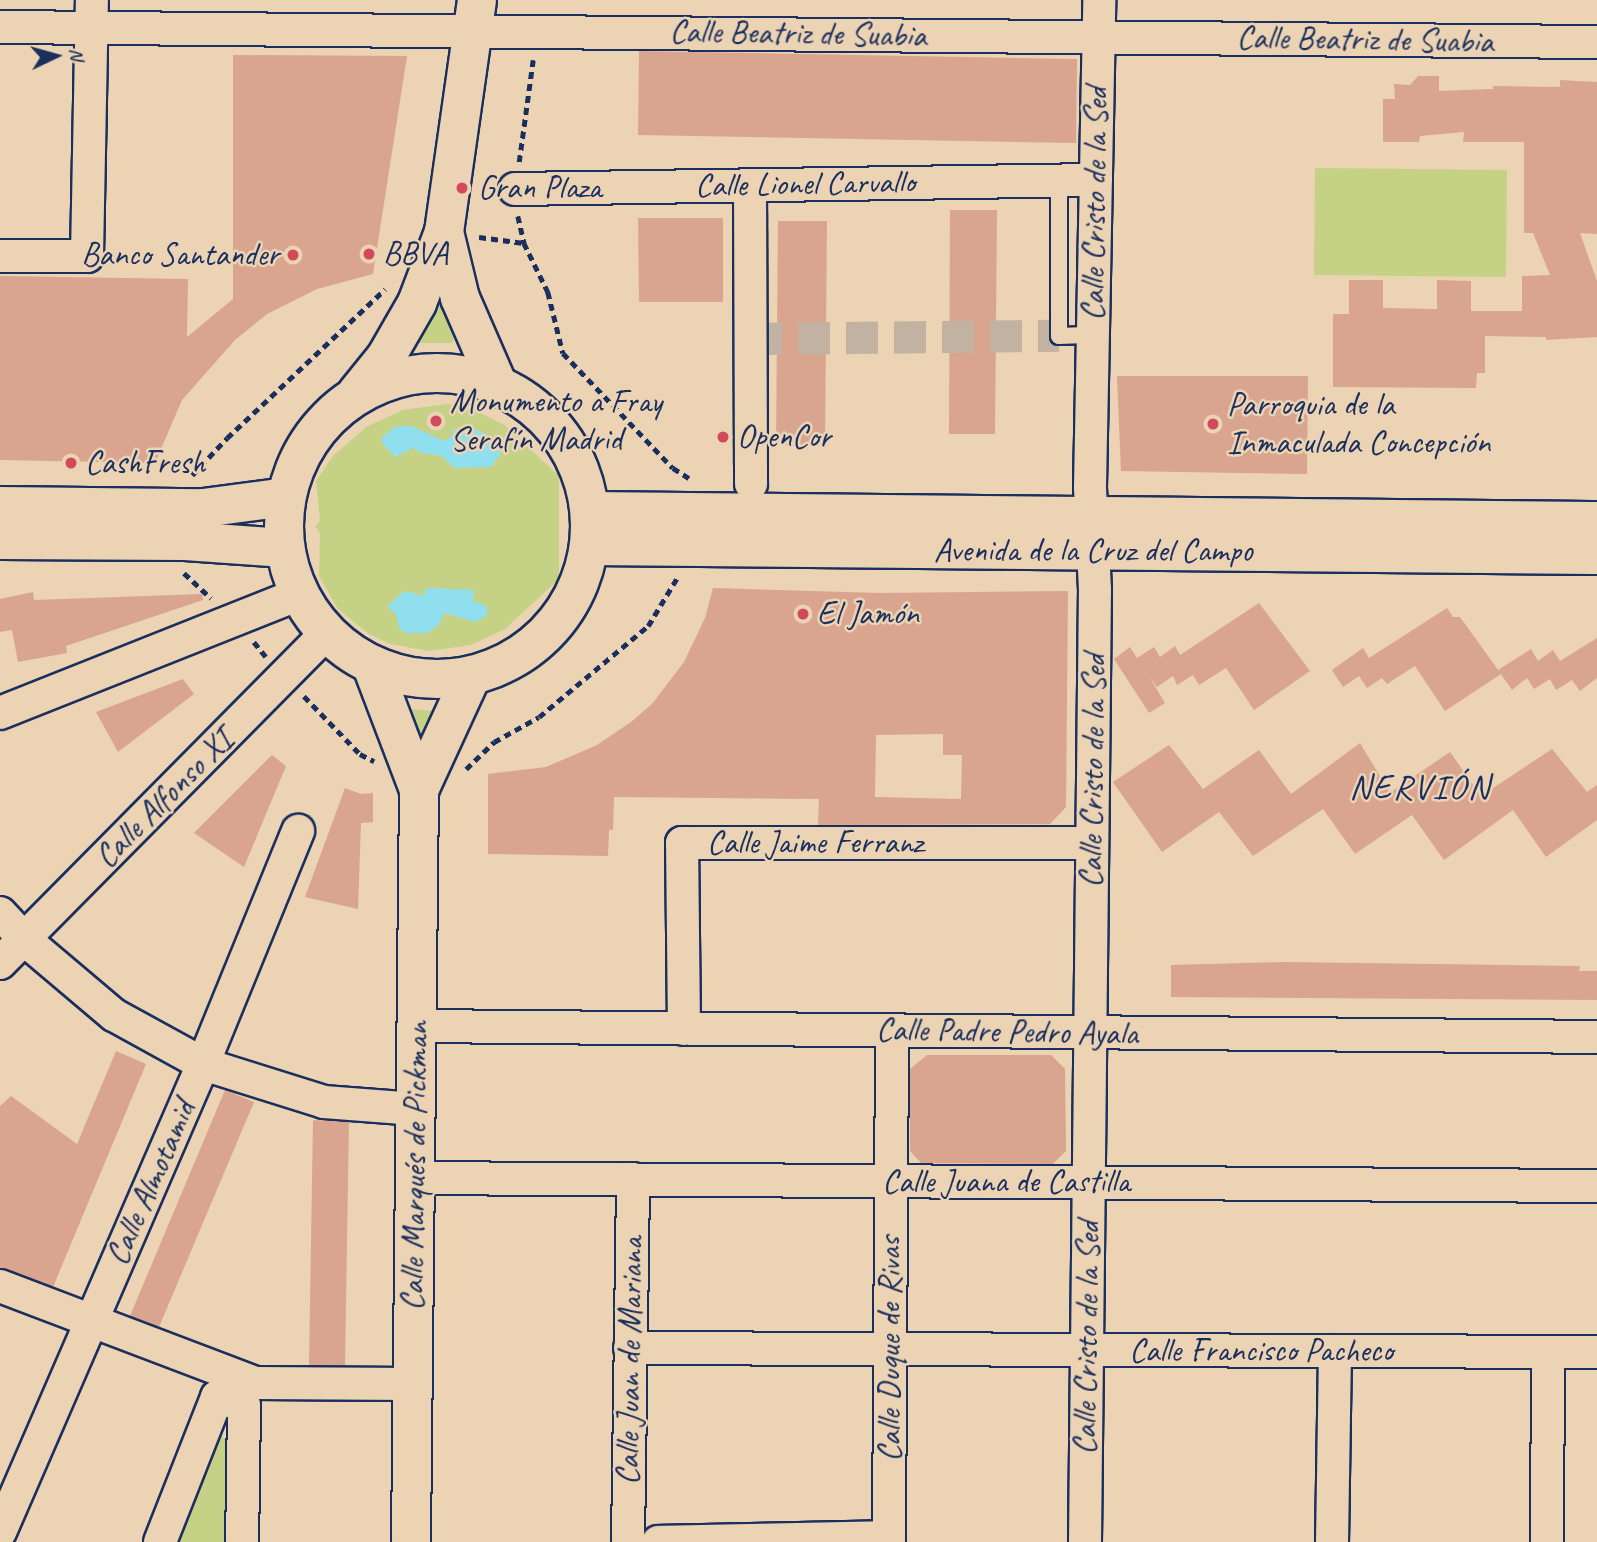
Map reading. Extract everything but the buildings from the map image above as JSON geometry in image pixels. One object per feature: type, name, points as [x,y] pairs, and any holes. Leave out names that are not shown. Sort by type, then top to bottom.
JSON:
[{"type":"main road","points":[[474,17],[458,234],[460,298],[497,383]]},
{"type":"main road","points":[[356,394],[381,382],[410,374],[439,371],[468,374],[497,383],[538,408],[563,437],[582,472],[590,529],[574,597],[566,611],[530,650],[509,663],[471,677],[421,680],[372,666],[348,652],[327,633],[299,594],[285,548],[286,497],[298,460],[308,441],[324,422],[356,394],[386,357],[458,234]]},
{"type":"main road","points":[[0,506],[203,508],[286,497]]},
{"type":"main road","name":"Avenida de la Cruz del Campo","points":[[590,529],[1092,533],[1597,521]]},
{"type":"main road","name":"Avenida de la Cruz del Campo","points":[[1092,533],[1597,555]]},
{"type":"main road","points":[[0,540],[185,541],[285,548]]},
{"type":"main road","points":[[372,666],[419,790]]},
{"type":"main road","points":[[419,790],[471,677]]},
{"type":"main road","name":"Calle Marqués de Pickman","points":[[411,1542],[419,790]]},
{"type":"street","name":"Calle Cristo de la Sed","points":[[1085,1542],[1092,844],[1093,335],[1099,0]]},
{"type":"street","name":"Calle Beatriz de Suabia","points":[[0,27],[92,14],[474,17],[556,31],[1597,42]]},
{"type":"street","points":[[0,256],[87,257],[92,14]]},
{"type":"street","name":"Calle Lionel Carvallo","points":[[515,189],[1096,180]]},
{"type":"street","points":[[750,185],[751,484]]},
{"type":"street","points":[[0,713],[299,594]]},
{"type":"street","name":"Calle Alfonso XI","points":[[0,963],[327,633]]},
{"type":"street","name":"Calle Almotamid","points":[[0,1532],[203,1064],[298,831]]},
{"type":"street","name":"Calle Jaime Ferranz","points":[[684,1029],[682,843],[1092,844]]},
{"type":"street","points":[[0,913],[24,939],[114,1015],[203,1064],[324,1102],[416,1109]]},
{"type":"street","name":"Calle Padre Pedro Ayala","points":[[417,1026],[1597,1037]]},
{"type":"street","name":"Calle Duque de Rivas","points":[[888,1539],[892,1031]]},
{"type":"street","name":"Calle Juana de Castilla","points":[[415,1178],[1597,1186]]},
{"type":"street","name":"Calle Juan de Mariana","points":[[628,1542],[633,1180]]},
{"type":"street","points":[[0,1286],[254,1383],[413,1384]]},
{"type":"street","name":"Calle Francisco Pacheco","points":[[630,1348],[1597,1352]]},
{"type":"street","points":[[1332,1542],[1335,1351]]},
{"type":"street","points":[[1547,1542],[1548,1352]]},
{"type":"street","points":[[150,1542],[217,1369]]},
{"type":"street","points":[[252,1542],[254,1383]]},
{"type":"street","points":[[160,1542],[216,1397],[244,1405],[242,1542]]},
{"type":"street","points":[[658,1542],[888,1539]]},
{"type":"lane","points":[[1059,180],[1059,336],[1093,335]]},
{"type":"path","points":[[535,51],[515,189],[524,243],[548,292],[563,354],[673,468],[698,484]]},
{"type":"path","points":[[458,234],[524,243]]},
{"type":"path","points":[[189,479],[227,438],[389,286]]},
{"type":"path","points":[[465,770],[494,742],[539,717],[648,626],[679,575],[680,567]]},
{"type":"path","points":[[301,693],[360,754],[381,765]]},
{"type":"green space","points":[[1315,168],[1507,170],[1506,277],[1314,275]]},
{"type":"green space","points":[[440,286],[454,340],[452,343],[419,343],[418,339]]},
{"type":"green space","points":[[447,404],[469,407],[506,426],[559,476],[559,579],[505,629],[471,645],[429,651],[390,644],[369,634],[338,609],[319,576],[320,533],[315,527],[320,521],[316,481],[333,456],[366,427],[403,410]]},
{"type":"green space","points":[[406,709],[440,711],[420,769]]},
{"type":"green space","points":[[215,1435],[229,1439],[225,1542],[179,1542]]},
{"type":"water","points":[[411,426],[444,441],[452,436],[453,430],[470,427],[490,436],[501,453],[491,467],[454,468],[442,456],[422,453],[413,448],[395,457],[382,443],[382,438],[391,429]]},
{"type":"water","points":[[425,589],[474,590],[473,601],[487,606],[487,615],[476,622],[444,613],[439,625],[427,633],[405,633],[399,627],[396,614],[387,607],[404,591],[424,596]]},
{"type":"tunnel","points":[[750,339],[1059,336]]},
{"type":"place","name":"Gran Plaza","points":[[462,188]]},
{"type":"place","name":"BBVA","points":[[369,254]]},
{"type":"place","name":"Banco Santander","points":[[293,255]]},
{"type":"place","name":"Monumento a Fray Serafín Madrid","points":[[436,421]]},
{"type":"place","name":"Parroquia de la Inmaculada Concepción","points":[[1213,424]]},
{"type":"place","name":"OpenCor","points":[[723,437]]},
{"type":"place","name":"CashFresh","points":[[71,463]]},
{"type":"place","name":"El Jamón","points":[[803,614]]},
{"type":"district","name":"NERVIÓN","points":[[1420,787]]}]
